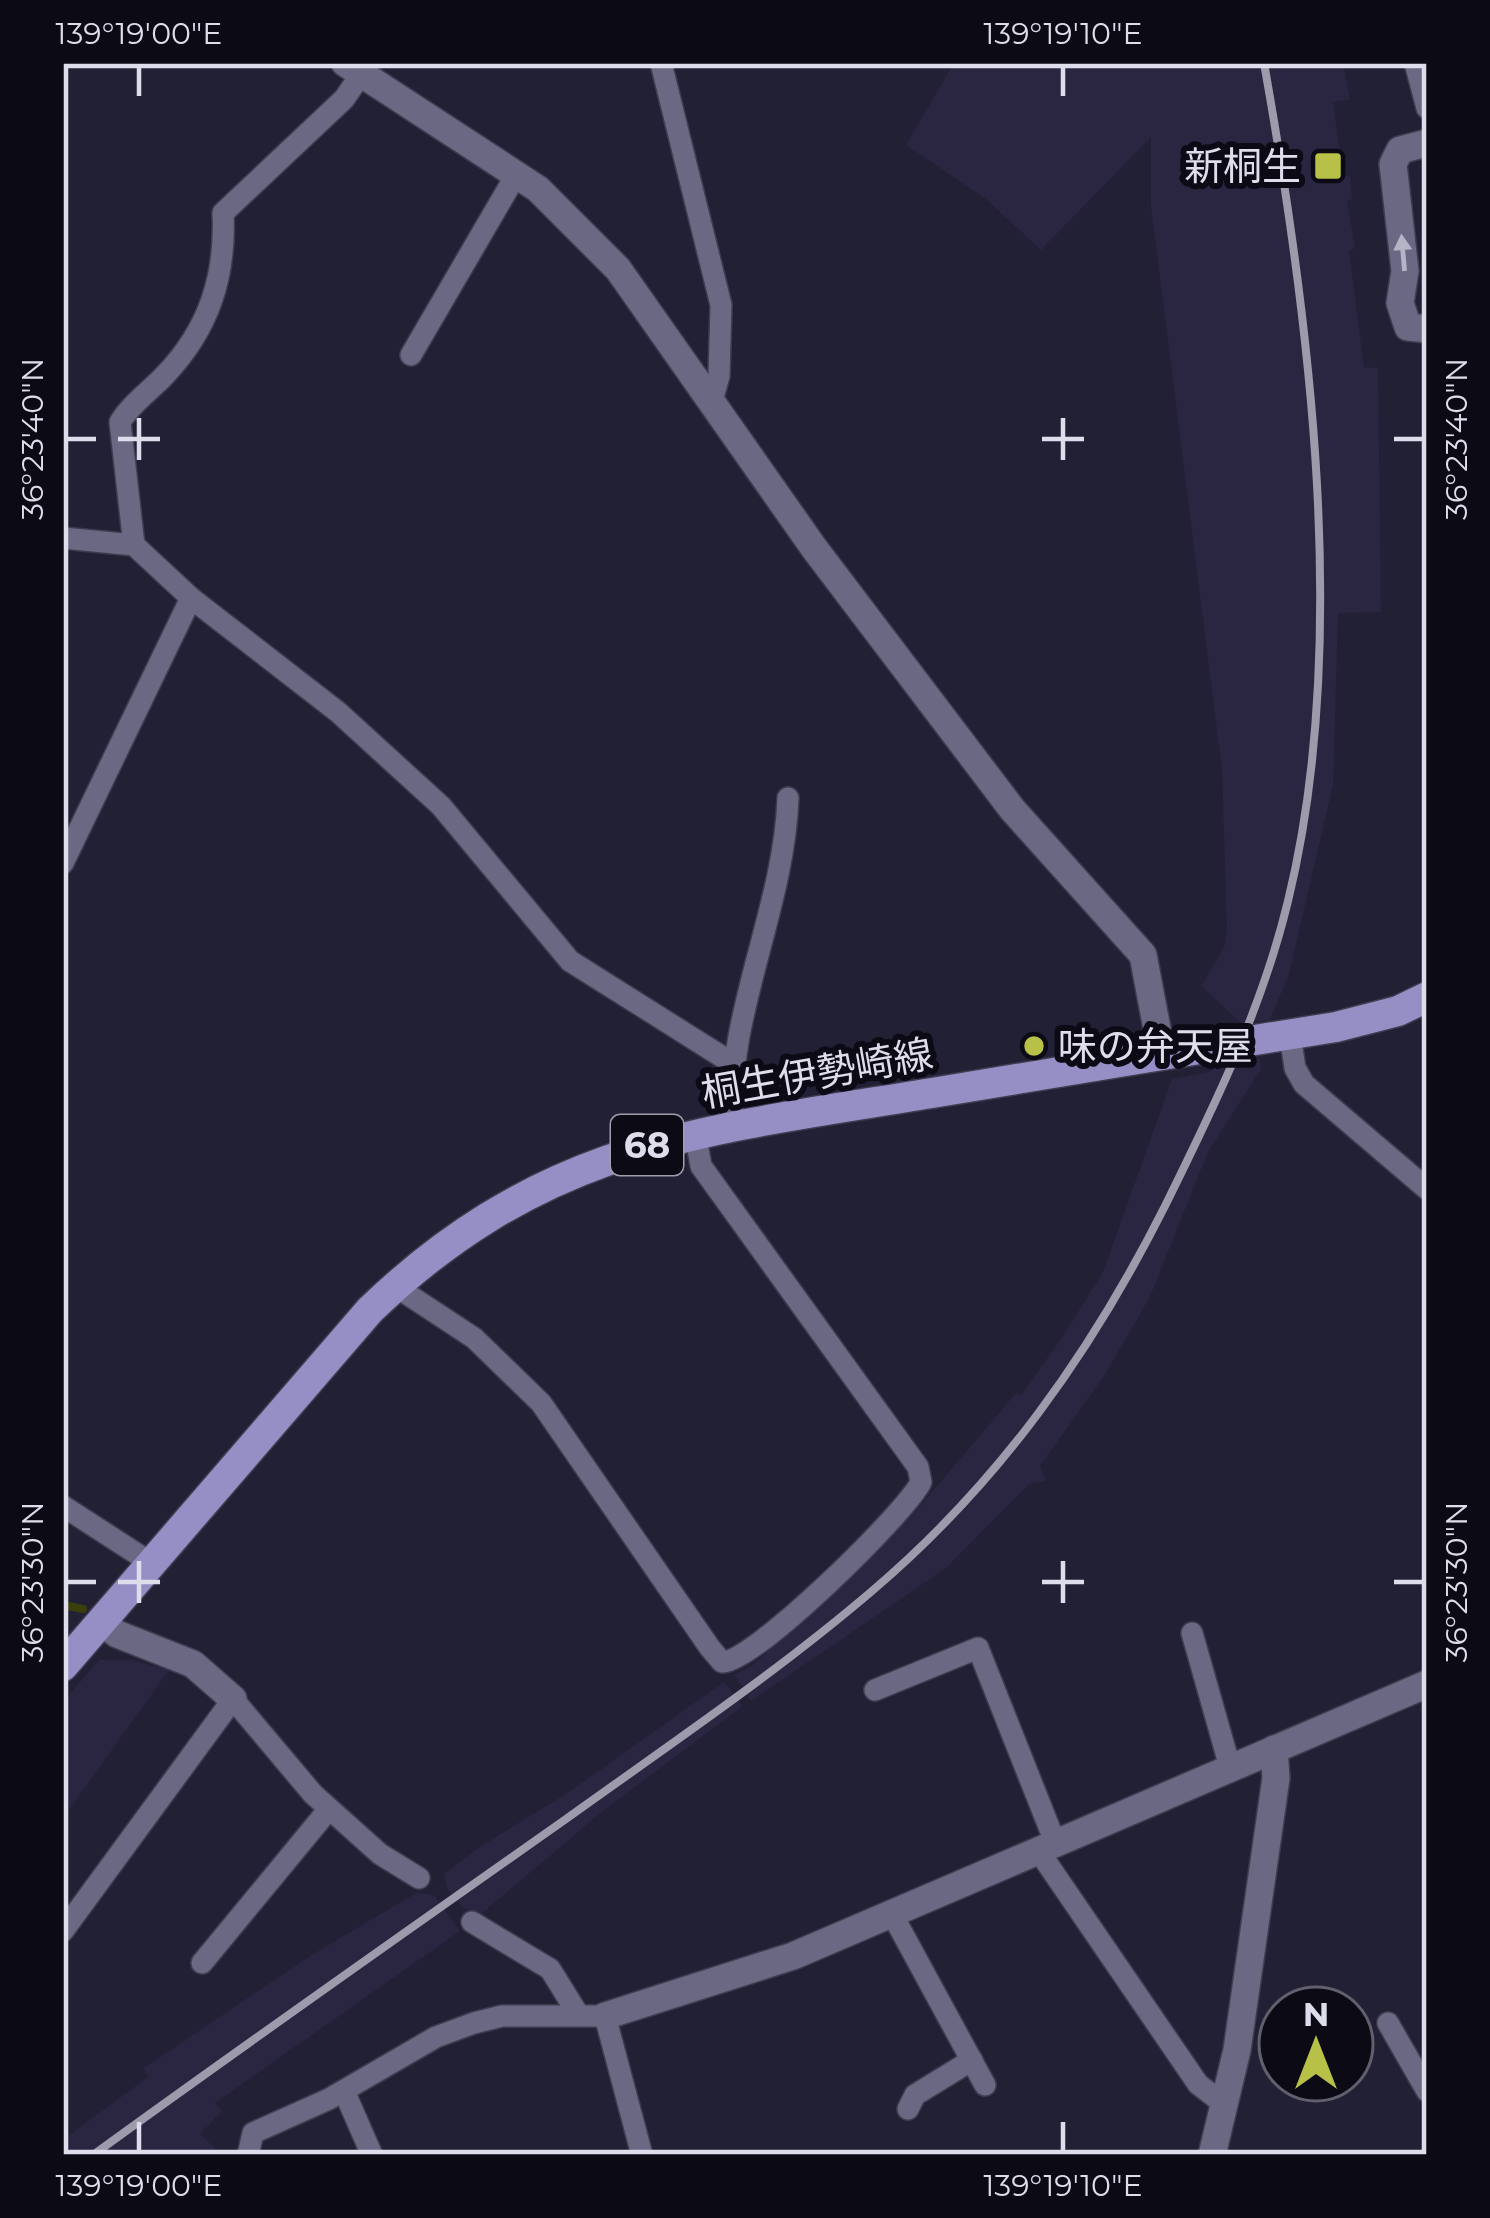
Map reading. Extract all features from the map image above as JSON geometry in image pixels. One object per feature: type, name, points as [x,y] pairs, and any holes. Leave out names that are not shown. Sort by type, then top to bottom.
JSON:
[{"type":"main road","name":"桐生伊勢崎線","points":[[63,1666],[329,1353],[395,1286],[460,1232],[538,1187],[661,1140],[695,1132],[1290,1035],[1378,1018],[1427,997]]},
{"type":"street","points":[[661,63],[722,305],[719,376],[712,401]]},
{"type":"street","points":[[1415,63],[1427,108]]},
{"type":"street","points":[[134,545],[120,422],[182,357],[205,320],[223,264],[223,213],[344,99],[353,68],[516,175],[568,215],[618,269],[814,548],[1012,809],[1143,956],[1162,1054]]},
{"type":"street","points":[[1427,143],[1400,150],[1393,164],[1404,260],[1401,314],[1408,327],[1427,328]]},
{"type":"street","points":[[411,356],[516,175]]},
{"type":"street","points":[[63,538],[134,545],[191,598],[338,712],[441,806],[570,961],[732,1063]]},
{"type":"street","points":[[63,863],[191,598]]},
{"type":"street","points":[[733,1125],[732,1063],[786,854],[788,798]]},
{"type":"street","points":[[1290,1035],[1297,1074],[1304,1084],[1427,1189]]},
{"type":"street","points":[[395,1286],[474,1338],[541,1403],[710,1648],[722,1662],[737,1660],[792,1616],[921,1482],[918,1467],[701,1166],[695,1132]]},
{"type":"street","points":[[63,1506],[151,1563]]},
{"type":"street","points":[[101,1622],[117,1634],[193,1664],[232,1699],[329,1809],[380,1854],[419,1878]]},
{"type":"street","points":[[1192,1633],[1230,1767]]},
{"type":"street","points":[[875,1690],[978,1648],[1047,1846],[1198,2084],[1225,2104]]},
{"type":"street","points":[[248,2155],[253,2133],[344,2090],[436,2037],[502,2016],[592,2015],[793,1956],[1427,1684]]},
{"type":"street","points":[[63,1931],[232,1699]]},
{"type":"street","points":[[1212,2155],[1225,2104],[1267,1852],[1276,1778],[1274,1749]]},
{"type":"street","points":[[202,1963],[329,1809]]},
{"type":"street","points":[[892,1914],[985,2085]]},
{"type":"street","points":[[472,1922],[550,1969],[592,2015],[642,2155]]},
{"type":"street","points":[[1388,2023],[1427,2091]]},
{"type":"street","points":[[908,2110],[915,2095],[972,2060]]},
{"type":"street","points":[[344,2090],[372,2155]]},
{"type":"shaded area","points":[[954,63],[1343,63],[1350,99],[1333,102],[1343,176],[1350,176],[1352,199],[1347,200],[1355,248],[1349,251],[1364,367],[1378,368],[1381,612],[1338,613],[1333,785],[1289,974],[1270,1020],[1241,1023],[1201,986],[1224,948],[1227,930],[1222,770],[1151,206],[1151,137],[1041,250],[986,199],[906,145]]},
{"type":"shaded area","points":[[1260,1059],[1261,1069],[1208,1152],[1150,1297],[1104,1376],[1040,1466],[1046,1481],[1029,1484],[946,1568],[751,1701],[734,1675],[752,1666],[914,1513],[1016,1393],[1021,1395],[1061,1339],[1103,1272],[1172,1079],[1210,1072],[1222,1061]]},
{"type":"shaded area","points":[[99,1660],[132,1660],[169,1670],[63,1818],[63,1702]]},
{"type":"shaded area","points":[[724,1682],[743,1706],[605,1809],[481,1914],[462,1907],[447,1888],[444,1874]]},
{"type":"shaded area","points":[[416,1893],[434,1895],[460,1931],[215,2103],[222,2111],[200,2134],[215,2148],[212,2152],[63,2155],[63,2140],[148,2077],[144,2068],[310,1956]]},
{"type":"waterway","points":[[63,1605],[83,1609]]},
{"type":"railway","points":[[93,2155],[722,1708],[872,1591],[961,1506],[1001,1460],[1073,1364],[1136,1260],[1251,1019],[1288,901],[1307,802],[1317,698],[1317,482],[1296,267],[1264,63]]},
{"type":"place","name":"新桐生","points":[[1328,166]]},
{"type":"place","name":"味の弁天屋","points":[[1034,1046]]}]
